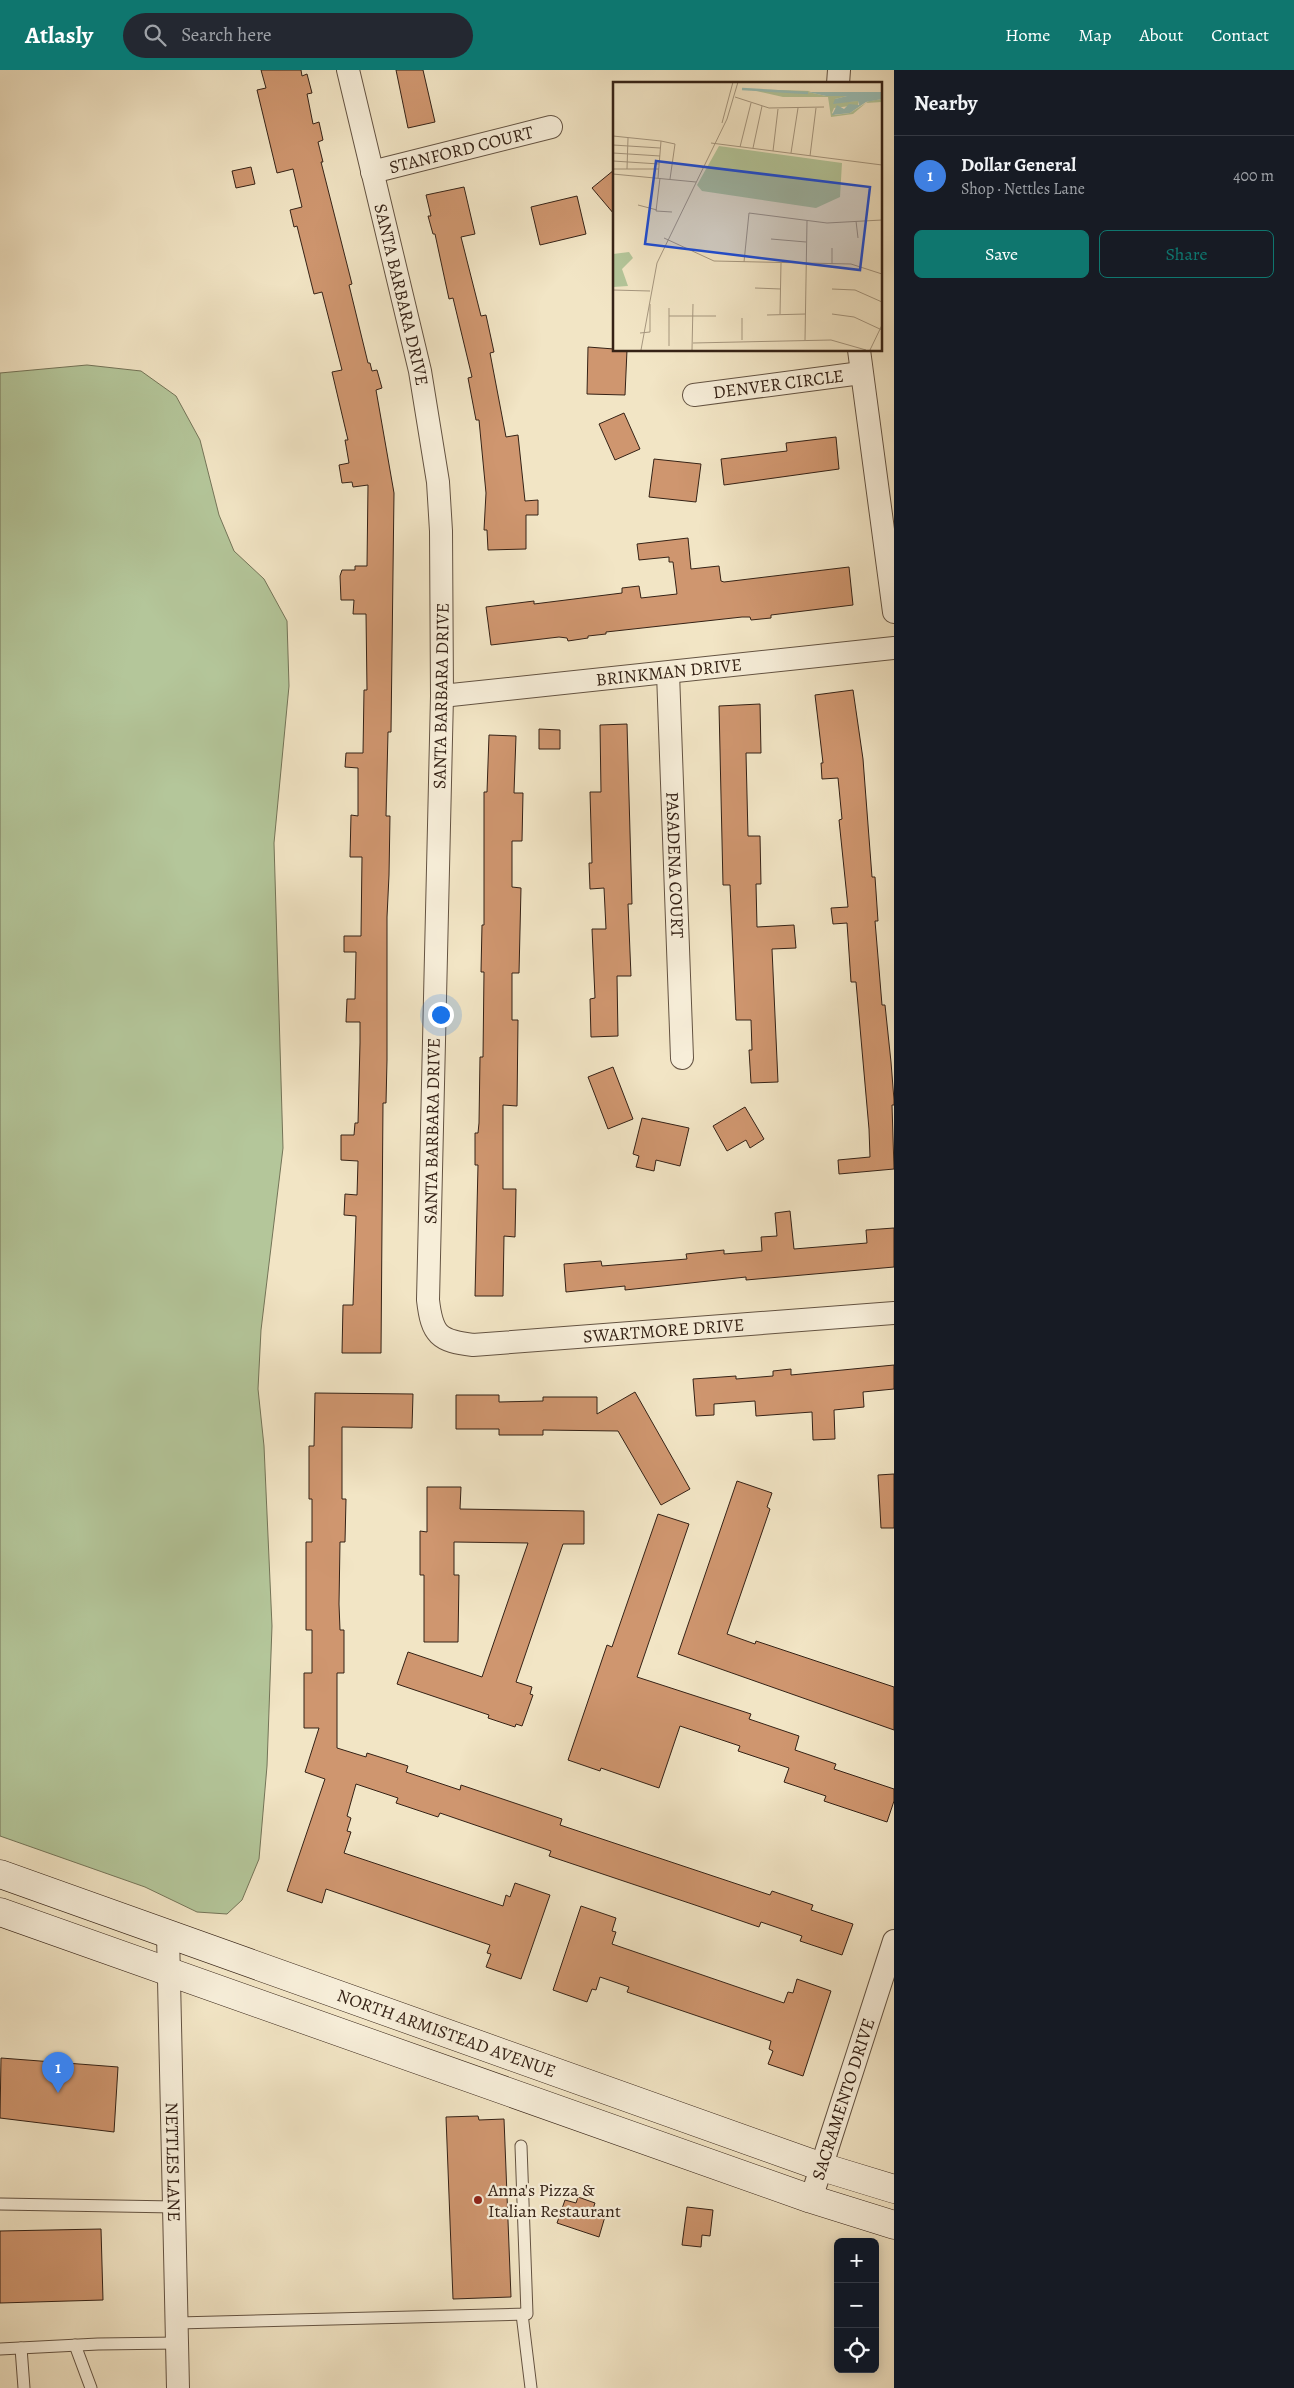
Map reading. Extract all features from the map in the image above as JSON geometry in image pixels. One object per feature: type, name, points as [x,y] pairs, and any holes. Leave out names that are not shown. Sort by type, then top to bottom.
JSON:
[{"type":"main road","name":"NORTH ARMISTEAD AVENUE","points":[[0,1874],[822,2167],[894,2189]]},
{"type":"main road","name":"NORTH ARMISTEAD AVENUE","points":[[0,1912],[810,2200],[894,2225]]},
{"type":"street","name":"SANTA BARBARA DRIVE","points":[[348,70],[420,371],[438,482],[441,531],[442,696],[428,1300],[430,1320],[435,1332]]},
{"type":"street","name":"STANFORD COURT","points":[[372,172],[551,127]]},
{"type":"street","points":[[858,351],[894,612]]},
{"type":"street","name":"DENVER CIRCLE","points":[[694,395],[861,373]]},
{"type":"street","name":"BRINKMAN DRIVE","points":[[442,696],[894,648]]},
{"type":"street","name":"PASADENA COURT","points":[[668,673],[682,1058]]},
{"type":"street","name":"SWARTMORE DRIVE","points":[[435,1332],[453,1342],[473,1345],[514,1344],[894,1313]]},
{"type":"street","name":"NETTLES LANE","points":[[168,1934],[178,2388]]},
{"type":"street","name":"SACRAMENTO DRIVE","points":[[810,2200],[894,1941]]},
{"type":"lane","points":[[0,2349],[75,2345],[178,2333],[527,2314],[521,2146]]},
{"type":"lane","points":[[0,2204],[175,2208]]},
{"type":"lane","points":[[522,2314],[530,2388]]},
{"type":"lane","points":[[75,2345],[91,2388]]},
{"type":"lane","points":[[21,2348],[24,2388]]},
{"type":"green space","points":[[87,365],[141,371],[176,396],[200,440],[219,515],[234,551],[264,579],[287,621],[289,686],[274,843],[283,1148],[261,1330],[258,1389],[264,1446],[272,1626],[267,1766],[259,1859],[242,1900],[227,1914],[197,1912],[145,1887],[0,1836],[0,373]]},
{"type":"building","points":[[261,70],[301,70],[302,76],[307,74],[312,93],[307,94],[313,124],[319,122],[323,140],[318,142],[323,162],[321,162],[352,284],[349,285],[368,363],[370,363],[372,371],[377,370],[382,388],[376,390],[394,493],[391,732],[388,732],[386,816],[390,816],[387,917],[386,1103],[383,1103],[381,1353],[342,1353],[343,1305],[353,1305],[356,1216],[344,1215],[345,1194],[357,1195],[358,1161],[341,1160],[341,1135],[354,1135],[355,1123],[358,1123],[360,1043],[360,1022],[346,1022],[347,999],[355,999],[356,952],[344,952],[344,936],[361,936],[362,857],[350,857],[351,815],[358,816],[358,768],[345,767],[346,753],[363,753],[364,690],[367,690],[366,614],[353,614],[354,600],[341,600],[340,576],[342,570],[355,570],[355,566],[367,566],[368,485],[353,487],[352,482],[342,483],[339,465],[349,463],[345,440],[348,440],[332,372],[342,370],[322,292],[314,294],[297,226],[294,227],[290,210],[302,207],[293,169],[277,173],[257,90],[266,88]]},
{"type":"building","points":[[396,70],[423,70],[435,122],[408,128]]},
{"type":"building","points":[[251,167],[255,184],[236,188],[232,171]]},
{"type":"building","points":[[613,171],[613,213],[592,188]]},
{"type":"building","points":[[464,187],[475,234],[461,237],[481,316],[486,315],[494,352],[490,353],[506,437],[518,435],[525,501],[538,500],[538,515],[526,515],[526,549],[488,550],[487,530],[484,530],[486,493],[479,420],[476,420],[468,378],[472,377],[453,298],[449,299],[435,234],[433,234],[428,216],[431,216],[426,195]]},
{"type":"building","points":[[577,196],[586,234],[540,245],[531,207]]},
{"type":"building","points":[[588,347],[627,351],[625,395],[587,394]]},
{"type":"building","points":[[624,413],[640,449],[615,460],[599,424]]},
{"type":"building","points":[[836,437],[839,469],[724,485],[721,459],[787,451],[786,443]]},
{"type":"building","points":[[654,459],[701,464],[696,502],[649,497]]},
{"type":"building","points":[[688,538],[691,569],[719,566],[721,581],[724,582],[849,567],[853,605],[771,615],[771,618],[751,620],[750,617],[742,617],[606,632],[606,634],[568,641],[567,638],[559,637],[491,645],[486,607],[534,601],[534,604],[622,593],[622,588],[639,586],[641,598],[677,594],[673,562],[669,562],[669,557],[639,560],[637,544]]},
{"type":"building","points":[[853,690],[863,759],[872,877],[875,877],[878,921],[875,921],[882,1005],[885,1005],[891,1062],[894,1100],[894,1105],[892,1105],[894,1169],[839,1174],[838,1160],[870,1157],[869,1129],[856,982],[851,982],[847,923],[833,924],[831,908],[848,907],[839,820],[842,819],[838,778],[822,779],[821,763],[823,763],[815,695]]},
{"type":"building","points":[[760,704],[761,753],[746,753],[748,836],[760,836],[761,884],[756,884],[757,927],[794,925],[796,948],[772,949],[778,1082],[751,1083],[749,1050],[752,1050],[751,1020],[736,1020],[730,885],[723,885],[719,706]]},
{"type":"building","points":[[627,724],[632,904],[628,904],[631,976],[617,976],[618,1036],[591,1037],[590,999],[595,998],[592,929],[606,929],[604,888],[590,889],[589,863],[592,863],[590,792],[601,792],[600,725]]},
{"type":"building","points":[[539,729],[560,730],[560,749],[539,749]]},
{"type":"building","points":[[489,735],[516,736],[514,793],[523,793],[522,841],[512,841],[512,887],[521,888],[519,973],[512,973],[512,1020],[518,1020],[517,1106],[503,1105],[503,1189],[516,1189],[515,1237],[504,1236],[503,1296],[475,1296],[478,1165],[475,1165],[475,1133],[478,1133],[479,1123],[480,1057],[483,1057],[484,972],[481,972],[482,925],[484,925],[484,792],[487,792]]},
{"type":"building","points":[[613,1067],[633,1119],[608,1129],[588,1077]]},
{"type":"building","points":[[745,1107],[764,1139],[750,1148],[746,1140],[727,1151],[713,1126]]},
{"type":"building","points":[[642,1118],[689,1128],[680,1166],[656,1160],[654,1171],[636,1167],[639,1156],[633,1154]]},
{"type":"building","points":[[790,1211],[794,1249],[867,1243],[866,1230],[894,1228],[894,1267],[746,1280],[746,1277],[625,1290],[625,1286],[566,1292],[564,1264],[601,1261],[602,1266],[687,1259],[686,1254],[724,1250],[724,1254],[762,1251],[761,1237],[777,1236],[775,1213]]},
{"type":"building","points":[[894,1365],[894,1389],[863,1392],[864,1407],[834,1410],[835,1439],[813,1440],[812,1412],[756,1416],[755,1401],[714,1404],[714,1415],[696,1416],[693,1379],[736,1376],[736,1379],[773,1376],[773,1371],[791,1369],[791,1375]]},
{"type":"building","points":[[635,1392],[690,1489],[661,1505],[618,1431],[543,1430],[543,1435],[499,1435],[499,1429],[456,1429],[456,1395],[499,1395],[499,1402],[543,1401],[543,1397],[597,1397],[597,1414]]},
{"type":"building","points":[[315,1393],[413,1394],[412,1428],[342,1427],[342,1499],[346,1499],[345,1542],[340,1542],[339,1604],[340,1630],[344,1630],[344,1673],[337,1673],[337,1748],[366,1757],[367,1753],[408,1766],[406,1772],[460,1790],[461,1785],[562,1819],[560,1825],[770,1895],[772,1891],[813,1905],[811,1910],[853,1924],[842,1955],[800,1941],[802,1936],[761,1922],[759,1927],[549,1856],[551,1851],[440,1813],[438,1817],[396,1803],[398,1798],[356,1784],[347,1816],[351,1818],[347,1831],[351,1832],[344,1853],[503,1906],[506,1895],[510,1897],[515,1883],[550,1895],[521,1979],[486,1967],[491,1954],[487,1953],[490,1945],[326,1889],[322,1903],[287,1891],[325,1779],[305,1772],[319,1728],[304,1728],[304,1673],[312,1673],[312,1630],[306,1630],[306,1542],[312,1542],[312,1499],[309,1499],[309,1446],[314,1446]]},
{"type":"building","points":[[894,1474],[894,1528],[881,1528],[878,1475]]},
{"type":"building","points":[[737,1481],[772,1493],[767,1507],[770,1509],[727,1634],[755,1644],[756,1641],[894,1687],[894,1730],[678,1654]]},
{"type":"building","points":[[427,1487],[461,1487],[460,1509],[584,1511],[584,1544],[563,1544],[516,1682],[532,1687],[530,1694],[533,1695],[522,1726],[516,1724],[515,1727],[488,1718],[489,1715],[397,1684],[408,1652],[482,1677],[528,1543],[454,1542],[454,1575],[459,1575],[458,1642],[424,1642],[424,1575],[420,1575],[420,1531],[427,1532]]},
{"type":"building","points":[[658,1514],[689,1524],[637,1677],[751,1714],[749,1719],[799,1736],[795,1750],[836,1764],[834,1769],[894,1789],[894,1801],[887,1822],[824,1801],[826,1796],[784,1782],[789,1768],[738,1751],[740,1746],[680,1726],[659,1788],[601,1768],[600,1771],[568,1760],[607,1645],[612,1647]]},
{"type":"building","points":[[581,1906],[616,1918],[612,1931],[616,1932],[612,1944],[784,2003],[788,1992],[793,1993],[797,1979],[831,1991],[803,2076],[768,2064],[773,2051],[769,2049],[771,2041],[627,1992],[629,1987],[600,1977],[596,1990],[592,1989],[587,2002],[553,1990]]},
{"type":"building","points":[[1,2058],[118,2067],[114,2132],[0,2118]]},
{"type":"building","points":[[478,2116],[479,2120],[504,2119],[511,2297],[453,2299],[446,2117]]},
{"type":"building","points":[[578,2197],[595,2203],[593,2209],[606,2213],[599,2237],[557,2223],[565,2200],[576,2203]]},
{"type":"building","points":[[687,2207],[713,2210],[710,2236],[702,2235],[701,2247],[682,2245]]},
{"type":"building","points":[[101,2229],[103,2300],[0,2303],[0,2231]]},
{"type":"place","name":"Dollar General","points":[[58,2093]]},
{"type":"place","name":"Anna's Pizza & Italian Restaurant","points":[[478,2200]]}]
